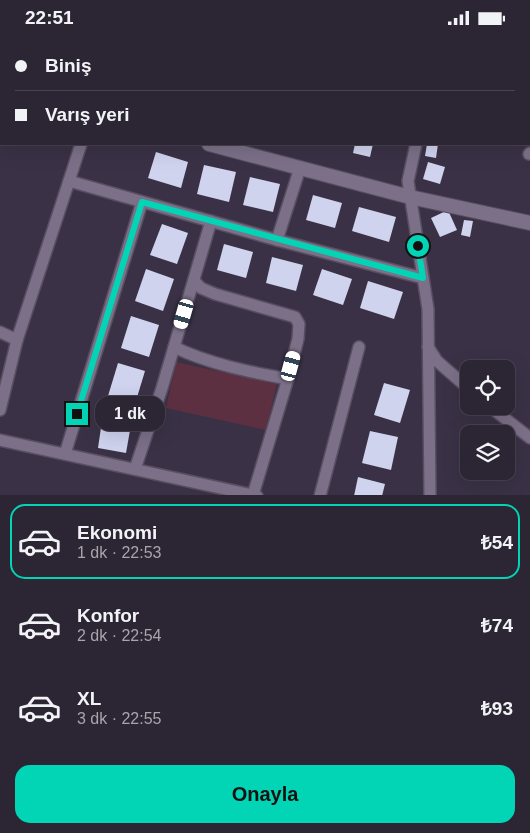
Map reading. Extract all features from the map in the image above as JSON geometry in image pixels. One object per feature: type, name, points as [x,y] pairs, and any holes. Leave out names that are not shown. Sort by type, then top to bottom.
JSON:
[{"type":"street","points":[[0,409],[17,340],[81,145]]},
{"type":"street","points":[[213,145],[410,197],[530,223]]},
{"type":"street","points":[[416,145],[408,181],[428,309],[430,495]]},
{"type":"street","points":[[277,240],[300,168]]},
{"type":"street","points":[[69,181],[277,240],[423,278]]},
{"type":"street","points":[[65,454],[142,202]]},
{"type":"street","points":[[135,469],[174,347],[211,221]]},
{"type":"street","points":[[0,440],[255,495],[288,379],[298,339],[299,324],[294,317],[215,294],[201,288],[194,281]]},
{"type":"street","points":[[0,332],[17,340]]},
{"type":"street","points":[[174,347],[190,355],[256,373],[288,379]]},
{"type":"street","points":[[320,495],[359,347]]},
{"type":"street","points":[[428,347],[438,361],[460,381]]},
{"type":"street","points":[[500,415],[530,439]]},
{"type":"street","points":[[200,495],[202,484]]},
{"type":"shaded area","points":[[176,362],[277,384],[266,430],[166,408]]},
{"type":"building","points":[[355,145],[373,145],[370,157],[353,153]]},
{"type":"building","points":[[427,145],[438,145],[436,158],[425,156]]},
{"type":"building","points":[[156,152],[188,162],[181,188],[148,178]]},
{"type":"building","points":[[428,162],[445,167],[440,184],[423,179]]},
{"type":"building","points":[[204,165],[236,172],[229,202],[197,194]]},
{"type":"building","points":[[250,177],[280,184],[273,212],[243,205]]},
{"type":"building","points":[[313,195],[342,203],[335,228],[306,220]]},
{"type":"building","points":[[359,207],[396,217],[389,242],[352,231]]},
{"type":"building","points":[[448,210],[457,230],[440,237],[431,218]]},
{"type":"building","points":[[464,220],[473,221],[470,237],[461,235]]},
{"type":"building","points":[[162,224],[188,233],[177,264],[150,255]]},
{"type":"building","points":[[224,244],[253,252],[246,278],[217,270]]},
{"type":"building","points":[[272,257],[303,265],[296,291],[266,283]]},
{"type":"building","points":[[146,269],[174,279],[163,311],[135,301]]},
{"type":"building","points":[[322,269],[352,279],[343,305],[313,295]]},
{"type":"building","points":[[368,281],[403,292],[394,319],[360,308]]},
{"type":"building","points":[[131,316],[159,325],[149,357],[121,348]]},
{"type":"building","points":[[118,363],[145,371],[135,404],[108,396]]},
{"type":"building","points":[[384,383],[410,390],[400,423],[374,415]]},
{"type":"building","points":[[103,414],[132,419],[126,453],[98,448]]},
{"type":"building","points":[[370,431],[398,437],[391,470],[362,463]]},
{"type":"building","points":[[358,477],[385,484],[382,495],[354,495]]},
{"type":"route","points":[[77,414],[142,202],[423,278],[418,246]]}]
